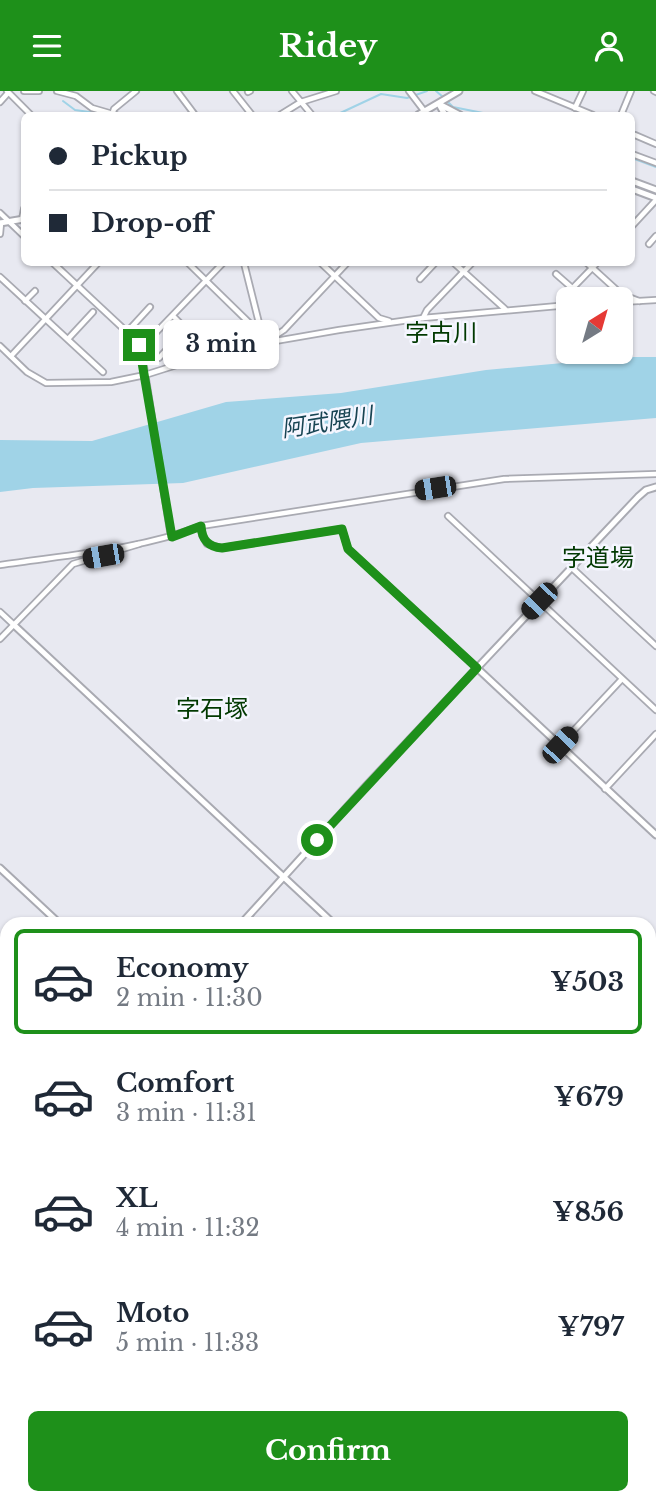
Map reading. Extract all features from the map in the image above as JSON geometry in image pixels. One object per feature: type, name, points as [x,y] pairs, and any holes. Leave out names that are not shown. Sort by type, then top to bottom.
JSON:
[{"type":"street","points":[[24,91],[39,91]]},
{"type":"street","points":[[57,91],[78,94],[92,108],[104,112]]},
{"type":"street","points":[[177,91],[193,112]]},
{"type":"street","points":[[233,91],[250,112]]},
{"type":"street","points":[[292,91],[309,112]]},
{"type":"street","points":[[284,112],[300,101],[336,91]]},
{"type":"street","points":[[409,91],[425,112],[459,91]]},
{"type":"street","points":[[535,91],[585,112]]},
{"type":"street","points":[[575,108],[583,91]]},
{"type":"street","points":[[622,112],[631,91]]},
{"type":"street","points":[[0,102],[7,92],[29,112]]},
{"type":"street","points":[[116,112],[134,92]]},
{"type":"street","points":[[439,104],[443,112]]},
{"type":"street","points":[[439,104],[454,112]]},
{"type":"street","points":[[635,135],[656,144]]},
{"type":"street","points":[[635,155],[656,163]]},
{"type":"street","points":[[635,182],[656,190]]},
{"type":"street","points":[[635,190],[656,199],[653,207],[635,223]]},
{"type":"street","points":[[0,213],[21,233]]},
{"type":"street","points":[[0,234],[1,223],[21,220]]},
{"type":"street","points":[[649,244],[656,236]]},
{"type":"street","points":[[56,266],[152,357],[159,358],[184,331],[184,327],[173,316]]},
{"type":"street","points":[[11,356],[95,266]]},
{"type":"street","points":[[191,266],[269,341]]},
{"type":"street","points":[[142,348],[220,266]]},
{"type":"street","points":[[245,266],[261,332]]},
{"type":"street","points":[[324,266],[379,318],[390,322]]},
{"type":"street","points":[[269,341],[284,330],[344,266]]},
{"type":"street","points":[[420,279],[432,266]]},
{"type":"street","points":[[457,266],[506,310]]},
{"type":"street","points":[[423,318],[427,310],[469,266]]},
{"type":"street","points":[[573,287],[592,268],[621,294],[639,300]]},
{"type":"street","points":[[556,274],[571,287]]},
{"type":"street","points":[[0,277],[103,372]]},
{"type":"street","points":[[25,301],[35,291]]},
{"type":"street","points":[[634,301],[656,300]]},
{"type":"street","points":[[0,346],[37,379],[52,384],[111,381],[145,375],[203,355],[269,341],[390,322],[556,305]]},
{"type":"street","points":[[127,332],[150,307]]},
{"type":"street","points":[[68,339],[93,312]]},
{"type":"street","points":[[142,348],[145,382],[171,534]]},
{"type":"street","points":[[0,565],[143,542],[201,526],[504,479],[656,474]]},
{"type":"street","points":[[247,917],[571,567],[638,497],[646,490],[656,487]]},
{"type":"street","points":[[448,516],[656,710]]},
{"type":"street","points":[[201,526],[207,544],[214,548],[342,529],[348,549],[656,835]]},
{"type":"street","points":[[0,639],[73,564],[143,542]]},
{"type":"street","points":[[571,567],[656,646]]},
{"type":"street","points":[[0,612],[327,917]]},
{"type":"street","points":[[560,745],[622,679]]},
{"type":"street","points":[[606,789],[656,734]]},
{"type":"street","points":[[0,869],[52,917]]},
{"type":"water","name":"阿武隈川","points":[[634,357],[656,357],[656,418],[361,443],[183,483],[33,488],[0,492],[0,440],[92,441],[226,402],[341,393],[486,370],[556,364],[634,364]]},
{"type":"waterway","points":[[342,112],[381,94],[407,98],[427,91]]},
{"type":"waterway","points":[[436,91],[443,97]]},
{"type":"waterway","points":[[63,101],[75,110],[90,112]]},
{"type":"waterway","points":[[447,101],[453,107],[478,112]]},
{"type":"waterway","points":[[635,159],[656,167]]},
{"type":"district","name":"字古川","points":[[441,332]]},
{"type":"district","name":"字道場","points":[[598,557]]},
{"type":"district","name":"字石塚","points":[[212,708]]},
{"type":"route","points":[[139,345],[172,537],[201,526],[207,544],[222,548],[342,529],[348,549],[477,668],[317,840]]}]
